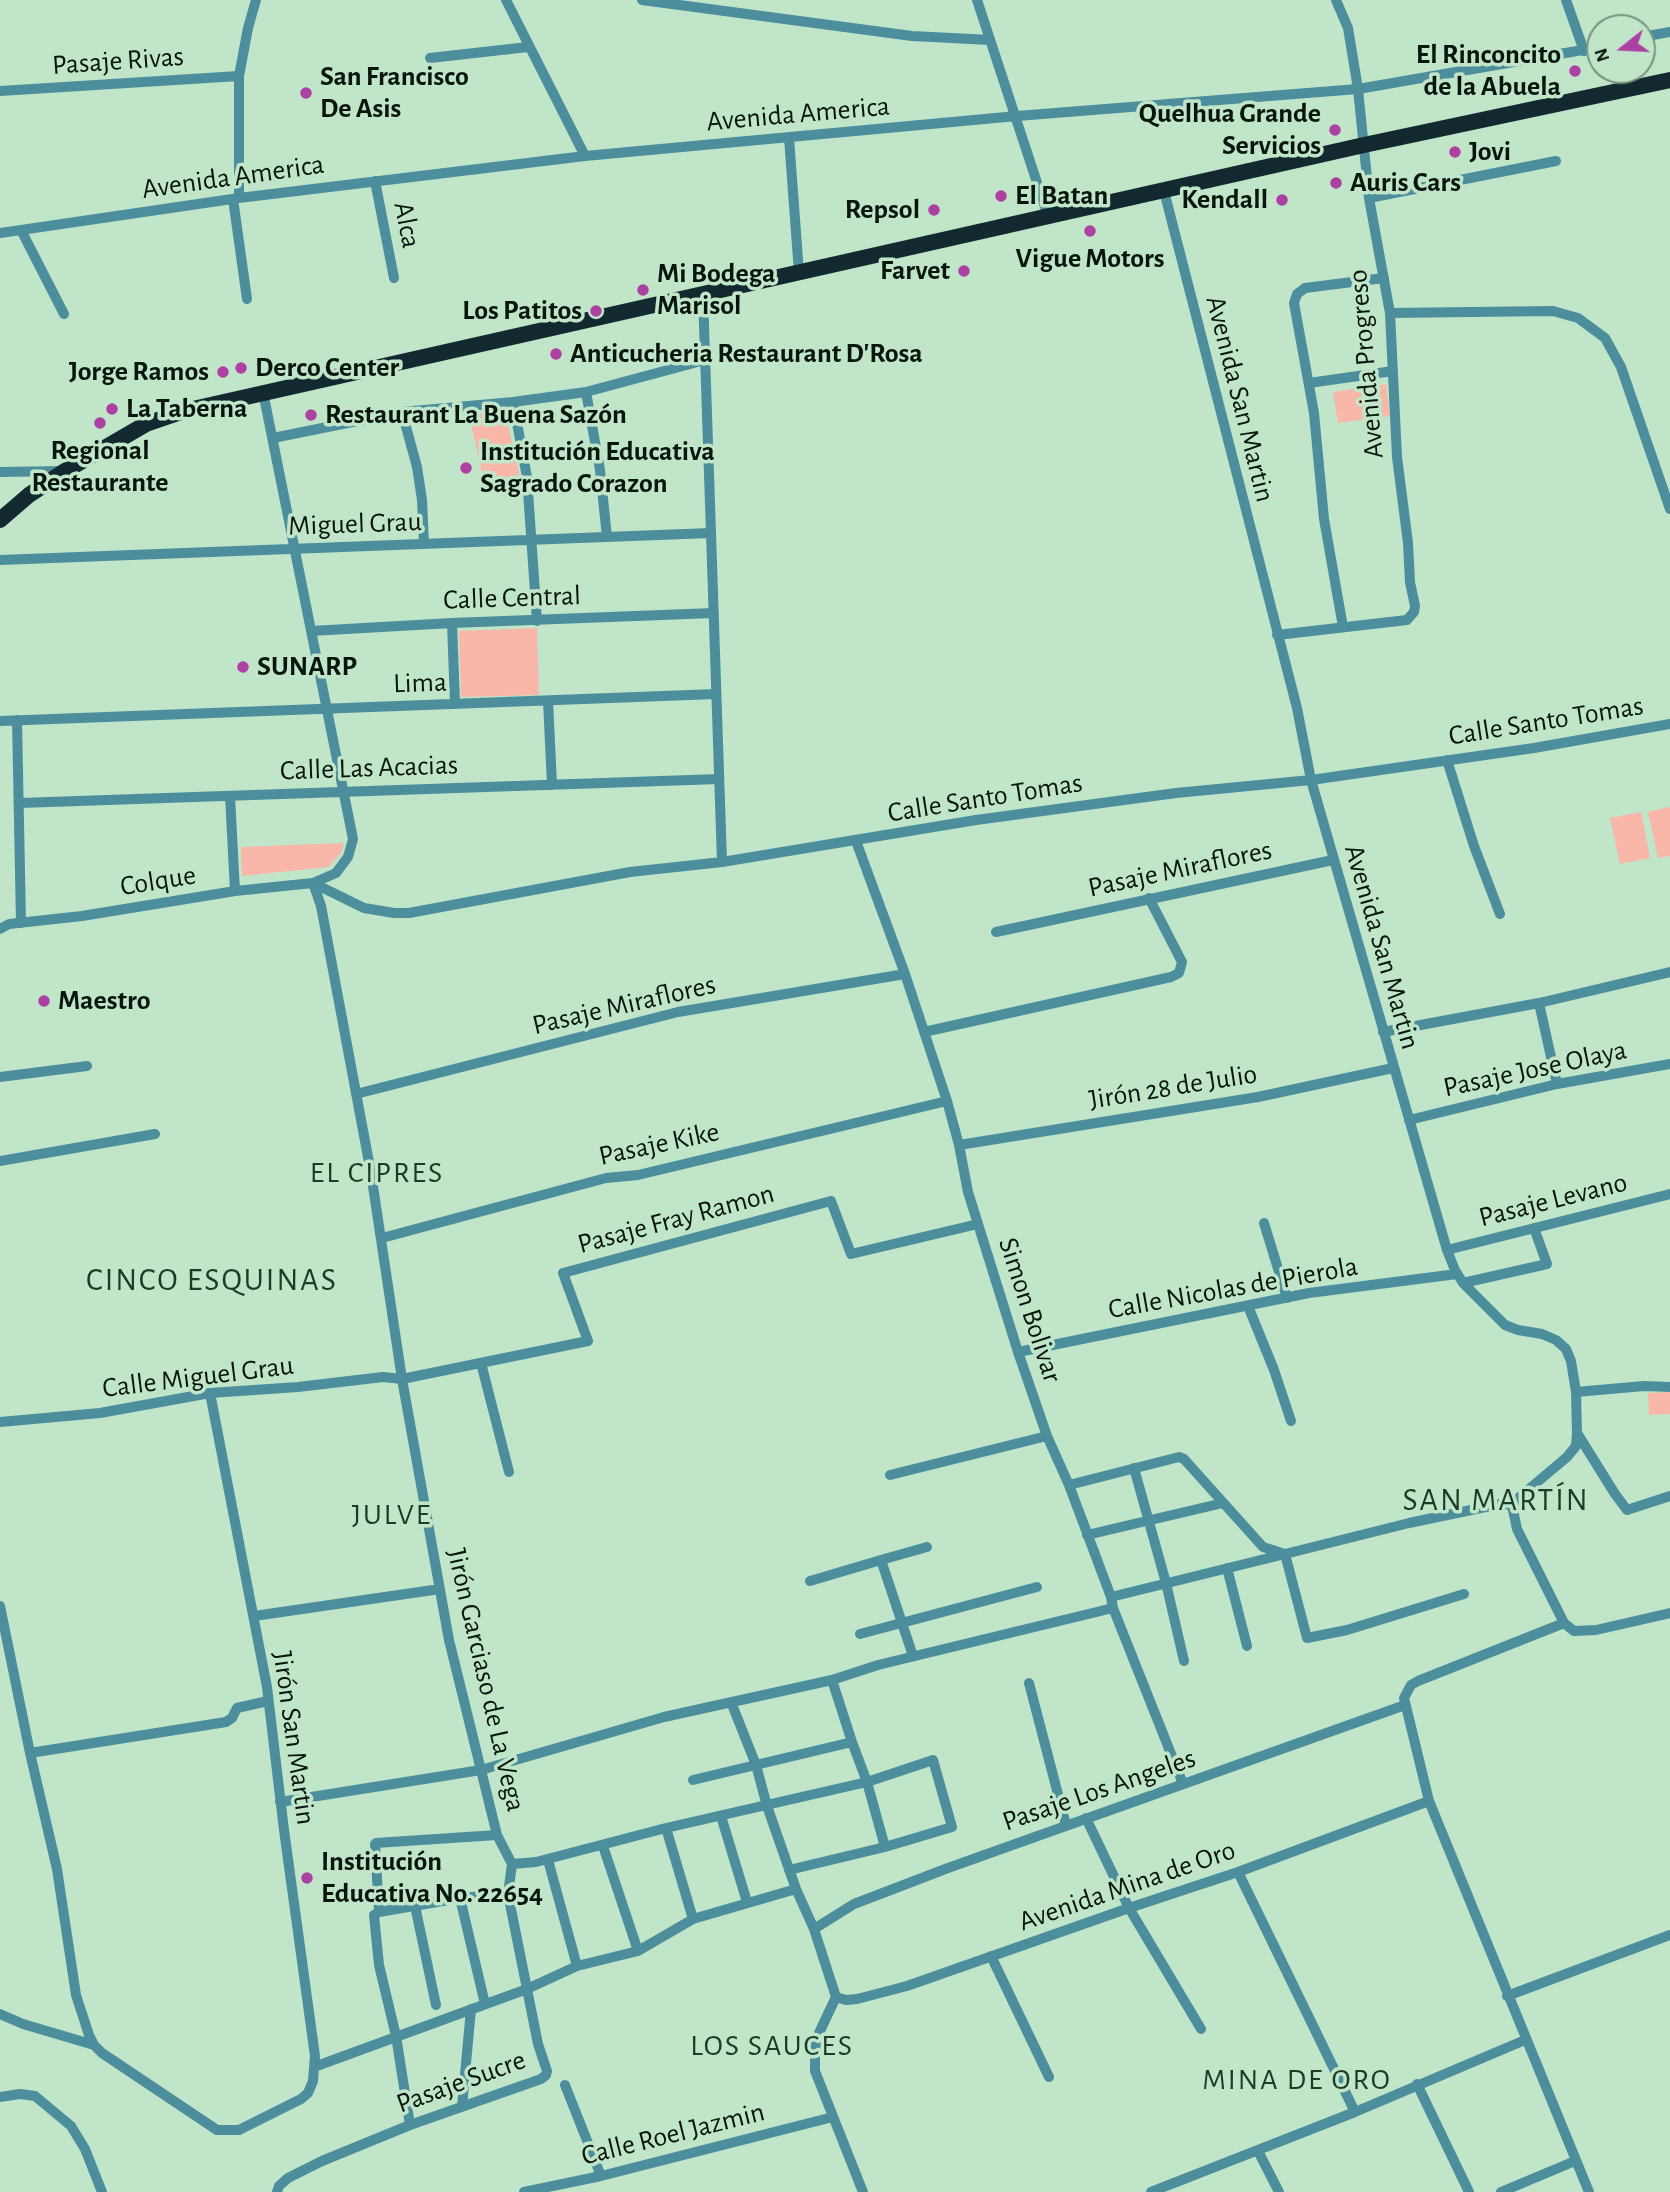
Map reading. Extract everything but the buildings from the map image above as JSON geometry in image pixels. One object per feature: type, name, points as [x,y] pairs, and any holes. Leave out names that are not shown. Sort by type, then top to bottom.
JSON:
[{"type":"highway","points":[[0,520],[29,495],[65,471],[146,424],[184,411],[1364,145],[1670,80]]},
{"type":"street","points":[[247,299],[236,198],[239,76],[257,0]]},
{"type":"street","points":[[506,0],[584,156]]},
{"type":"street","points":[[642,0],[912,36],[990,40]]},
{"type":"street","points":[[977,0],[1048,216]]},
{"type":"street","name":"Avenida Progreso","points":[[1336,0],[1348,28],[1358,89],[1369,198],[1390,313],[1396,457],[1415,606],[1414,612],[1407,620],[1343,627]]},
{"type":"street","points":[[1566,0],[1584,51]]},
{"type":"street","points":[[430,58],[528,47]]},
{"type":"street","name":"Avenida America","points":[[0,233],[236,198],[584,156],[1358,89],[1584,51]]},
{"type":"street","name":"Pasaje Rivas","points":[[0,91],[239,76]]},
{"type":"street","points":[[789,138],[799,273]]},
{"type":"street","points":[[1369,198],[1556,161]]},
{"type":"street","name":"Alca","points":[[375,181],[394,278]]},
{"type":"street","name":"Avenida San Martin","points":[[1164,191],[1297,708],[1311,780],[1447,1250],[1460,1279],[1505,1325],[1542,1334],[1556,1340],[1566,1349],[1572,1362],[1576,1392],[1577,1433]]},
{"type":"street","points":[[21,230],[64,313]]},
{"type":"street","points":[[1277,635],[1343,627],[1324,519],[1314,413],[1294,303],[1297,294],[1305,288],[1384,278]]},
{"type":"street","points":[[703,295],[722,862]]},
{"type":"street","points":[[1390,313],[1553,311],[1578,318],[1605,338],[1621,367],[1667,489],[1670,509]]},
{"type":"street","points":[[273,438],[402,412],[586,392],[705,360]]},
{"type":"street","points":[[1308,383],[1393,371]]},
{"type":"street","points":[[263,392],[353,839],[348,857],[336,873],[313,883]]},
{"type":"street","points":[[586,392],[600,470],[607,537]]},
{"type":"street","points":[[513,402],[527,477],[537,621]]},
{"type":"street","points":[[402,412],[417,467],[424,544]]},
{"type":"street","points":[[1,474],[65,471]]},
{"type":"street","name":"Miguel Grau","points":[[0,561],[711,533]]},
{"type":"street","name":"Calle Central","points":[[311,631],[714,613]]},
{"type":"street","points":[[452,623],[455,704]]},
{"type":"street","name":"Lima","points":[[0,721],[716,694]]},
{"type":"street","points":[[548,701],[552,785]]},
{"type":"street","points":[[8,924],[20,803],[17,720]]},
{"type":"street","name":"Calle Santo Tomas","points":[[313,883],[363,908],[409,914],[631,873],[722,862],[976,820],[1176,793],[1311,780],[1534,748],[1670,724]]},
{"type":"street","points":[[1447,760],[1474,846],[1500,914]]},
{"type":"street","name":"Calle Las Acacias","points":[[20,803],[719,779]]},
{"type":"street","points":[[230,796],[235,891]]},
{"type":"street","name":"Simon Bolivar","points":[[856,841],[905,974],[947,1101],[968,1192],[1047,1436],[1069,1485],[1183,1784]]},
{"type":"street","name":"Pasaje Miraflores","points":[[996,932],[1333,860]]},
{"type":"street","name":"Colque","points":[[8,924],[82,916],[235,891],[313,883]]},
{"type":"street","name":"Jirón Garciaso de La Vega","points":[[313,883],[321,906],[382,1238],[402,1379],[449,1640],[497,1835],[512,1864]]},
{"type":"street","points":[[924,1032],[1179,973],[1182,962],[1149,898]]},
{"type":"street","points":[[1383,1032],[1539,1003],[1670,972]]},
{"type":"street","name":"Pasaje Miraflores","points":[[356,1094],[678,1012],[905,974]]},
{"type":"street","points":[[1539,1003],[1557,1084]]},
{"type":"street","name":"Pasaje Jose Olaya","points":[[1409,1120],[1557,1084],[1670,1064]]},
{"type":"street","points":[[0,1077],[87,1066]]},
{"type":"street","name":"Jirón 28 de Julio","points":[[959,1145],[1258,1097],[1394,1068]]},
{"type":"street","name":"Pasaje Kike","points":[[382,1238],[606,1178],[638,1175],[947,1101]]},
{"type":"street","points":[[0,1161],[155,1134]]},
{"type":"street","name":"Pasaje Levano","points":[[1447,1250],[1670,1194]]},
{"type":"street","name":"Pasaje Fray Ramon","points":[[402,1379],[588,1341],[563,1273],[831,1200],[850,1254],[978,1224]]},
{"type":"street","points":[[1264,1223],[1287,1298]]},
{"type":"street","name":"Calle Nicolas de Pierola","points":[[1018,1352],[1287,1298],[1460,1279],[1547,1264],[1534,1228]]},
{"type":"street","points":[[1248,1306],[1274,1370],[1290,1420]]},
{"type":"street","points":[[481,1363],[509,1472]]},
{"type":"street","name":"Calle Miguel Grau","points":[[0,1422],[100,1413],[210,1393],[298,1387],[383,1377],[402,1379]]},
{"type":"street","points":[[1576,1392],[1644,1386],[1670,1387]]},
{"type":"street","name":"Jirón San Martin","points":[[94,2045],[217,2130],[239,2130],[301,2099],[308,2093],[313,2081],[314,2067],[268,1700],[210,1393]]},
{"type":"street","points":[[1577,1433],[1627,1510],[1670,1496]]},
{"type":"street","points":[[1577,1433],[1576,1446],[1567,1457],[1516,1500],[1513,1510],[1517,1529],[1564,1623],[1574,1631],[1596,1630],[1670,1614]]},
{"type":"street","points":[[890,1475],[1047,1436]]},
{"type":"street","points":[[1069,1485],[1179,1457],[1184,1459],[1263,1547],[1285,1554]]},
{"type":"street","points":[[1134,1468],[1166,1583],[1184,1661]]},
{"type":"street","points":[[1087,1535],[1223,1503]]},
{"type":"street","points":[[280,1802],[481,1770],[664,1717],[832,1679],[1112,1603],[1166,1583],[1409,1523],[1492,1506],[1514,1505]]},
{"type":"street","points":[[810,1581],[927,1546]]},
{"type":"street","points":[[1285,1554],[1307,1638],[1347,1630],[1464,1594]]},
{"type":"street","points":[[881,1560],[913,1656]]},
{"type":"street","points":[[1227,1568],[1247,1646]]},
{"type":"street","points":[[860,1634],[1037,1587]]},
{"type":"street","points":[[254,1616],[440,1589]]},
{"type":"street","points":[[0,1606],[57,1869],[76,1995],[94,2045]]},
{"type":"street","points":[[1564,1623],[1418,1681],[1410,1685],[1404,1698],[1429,1801],[1588,2192]]},
{"type":"street","points":[[832,1679],[867,1782],[885,1847]]},
{"type":"street","points":[[1029,1683],[1066,1825]]},
{"type":"street","points":[[30,1753],[226,1722],[232,1718],[235,1709],[268,1700]]},
{"type":"street","points":[[731,1702],[756,1765],[789,1870],[814,1929],[836,1997],[819,2034],[815,2071],[863,2192]]},
{"type":"street","name":"Pasaje Los Angeles","points":[[814,1929],[855,1904],[1066,1825],[1405,1705]]},
{"type":"street","points":[[693,1780],[852,1742]]},
{"type":"street","points":[[512,1864],[548,1860],[666,1828],[867,1782],[933,1760],[952,1827],[885,1847],[789,1870]]},
{"type":"street","name":"Avenida Mina de Oro","points":[[836,1997],[857,1999],[907,1986],[1238,1872],[1429,1801]]},
{"type":"street","points":[[721,1816],[747,1902]]},
{"type":"street","points":[[1086,1818],[1129,1908],[1201,2029]]},
{"type":"street","points":[[666,1828],[693,1919]]},
{"type":"street","points":[[379,1912],[376,1843],[497,1835]]},
{"type":"street","points":[[603,1846],[638,1951]]},
{"type":"street","points":[[548,1860],[577,1966]]},
{"type":"street","name":"Pasaje Sucre","points":[[277,2192],[279,2186],[288,2178],[322,2161],[410,2125],[546,2076],[508,1894],[512,1864]]},
{"type":"street","points":[[1238,1872],[1355,2112]]},
{"type":"street","points":[[314,2067],[527,1989],[577,1966],[638,1951],[693,1919],[796,1889]]},
{"type":"street","points":[[410,2125],[396,2036],[379,1965],[374,1915],[460,1898],[508,1894]]},
{"type":"street","points":[[460,1898],[485,2004]]},
{"type":"street","points":[[415,1906],[436,2005]]},
{"type":"street","points":[[1507,1996],[1670,1935]]},
{"type":"street","points":[[991,1956],[1049,2077]]},
{"type":"street","points":[[462,2106],[471,2009]]},
{"type":"street","points":[[0,2014],[23,2024],[94,2045]]},
{"type":"street","points":[[1151,2192],[1355,2112],[1525,2040]]},
{"type":"street","points":[[1418,2084],[1469,2192]]},
{"type":"street","points":[[565,2085],[601,2176]]},
{"type":"street","points":[[0,2097],[20,2094],[35,2096],[71,2126],[85,2149],[102,2192]]},
{"type":"street","name":"Calle Roel Jazmin","points":[[524,2192],[601,2176],[833,2118]]},
{"type":"street","points":[[1258,2151],[1279,2192]]},
{"type":"street","points":[[1501,2192],[1575,2161]]},
{"type":"shaded area","points":[[1386,384],[1390,416],[1338,423],[1333,392]]},
{"type":"shaded area","points":[[505,411],[520,478],[484,482],[469,415]]},
{"type":"shaded area","points":[[537,628],[539,695],[461,697],[459,631]]},
{"type":"shaded area","points":[[1670,807],[1670,856],[1658,858],[1648,812]]},
{"type":"shaded area","points":[[1641,812],[1650,858],[1620,864],[1610,818]]},
{"type":"shaded area","points":[[344,843],[341,853],[328,867],[242,876],[241,847]]},
{"type":"shaded area","points":[[1670,1392],[1670,1414],[1649,1415],[1648,1393]]},
{"type":"place","name":"El Rinconcito de la Abuela","points":[[1575,71]]},
{"type":"place","name":"San Francisco De Asis","points":[[306,93]]},
{"type":"place","name":"Quelhua Grande Servicios","points":[[1335,130]]},
{"type":"place","name":"Jovi","points":[[1455,152]]},
{"type":"place","name":"Auris Cars","points":[[1336,183]]},
{"type":"place","name":"El Batan","points":[[1001,196]]},
{"type":"place","name":"Kendall","points":[[1282,200]]},
{"type":"place","name":"Repsol","points":[[934,210]]},
{"type":"place","name":"Vigue Motors","points":[[1090,231]]},
{"type":"place","name":"Farvet","points":[[964,271]]},
{"type":"place","name":"Mi Bodega Marisol","points":[[643,290]]},
{"type":"place","name":"Los Patitos","points":[[596,311]]},
{"type":"place","name":"Anticucheria Restaurant D'Rosa","points":[[556,354]]},
{"type":"place","name":"Derco Center","points":[[241,368]]},
{"type":"place","name":"Jorge Ramos","points":[[223,372]]},
{"type":"place","name":"La Taberna","points":[[112,409]]},
{"type":"place","name":"Restaurant La Buena Sazón","points":[[311,415]]},
{"type":"place","name":"Regional Restaurante","points":[[100,423]]},
{"type":"place","name":"Institución Educativa Sagrado Corazon","points":[[466,468]]},
{"type":"place","name":"SUNARP","points":[[243,667]]},
{"type":"place","name":"Maestro","points":[[44,1001]]},
{"type":"place","name":"Institución Educativa No. 22654","points":[[307,1878]]},
{"type":"district","name":"EL CIPRES","points":[[377,1173]]},
{"type":"district","name":"CINCO ESQUINAS","points":[[212,1280]]},
{"type":"district","name":"SAN MARTÍN","points":[[1496,1500]]},
{"type":"district","name":"JULVE","points":[[392,1515]]},
{"type":"district","name":"LOS SAUCES","points":[[772,2046]]},
{"type":"district","name":"MINA DE ORO","points":[[1297,2080]]}]
